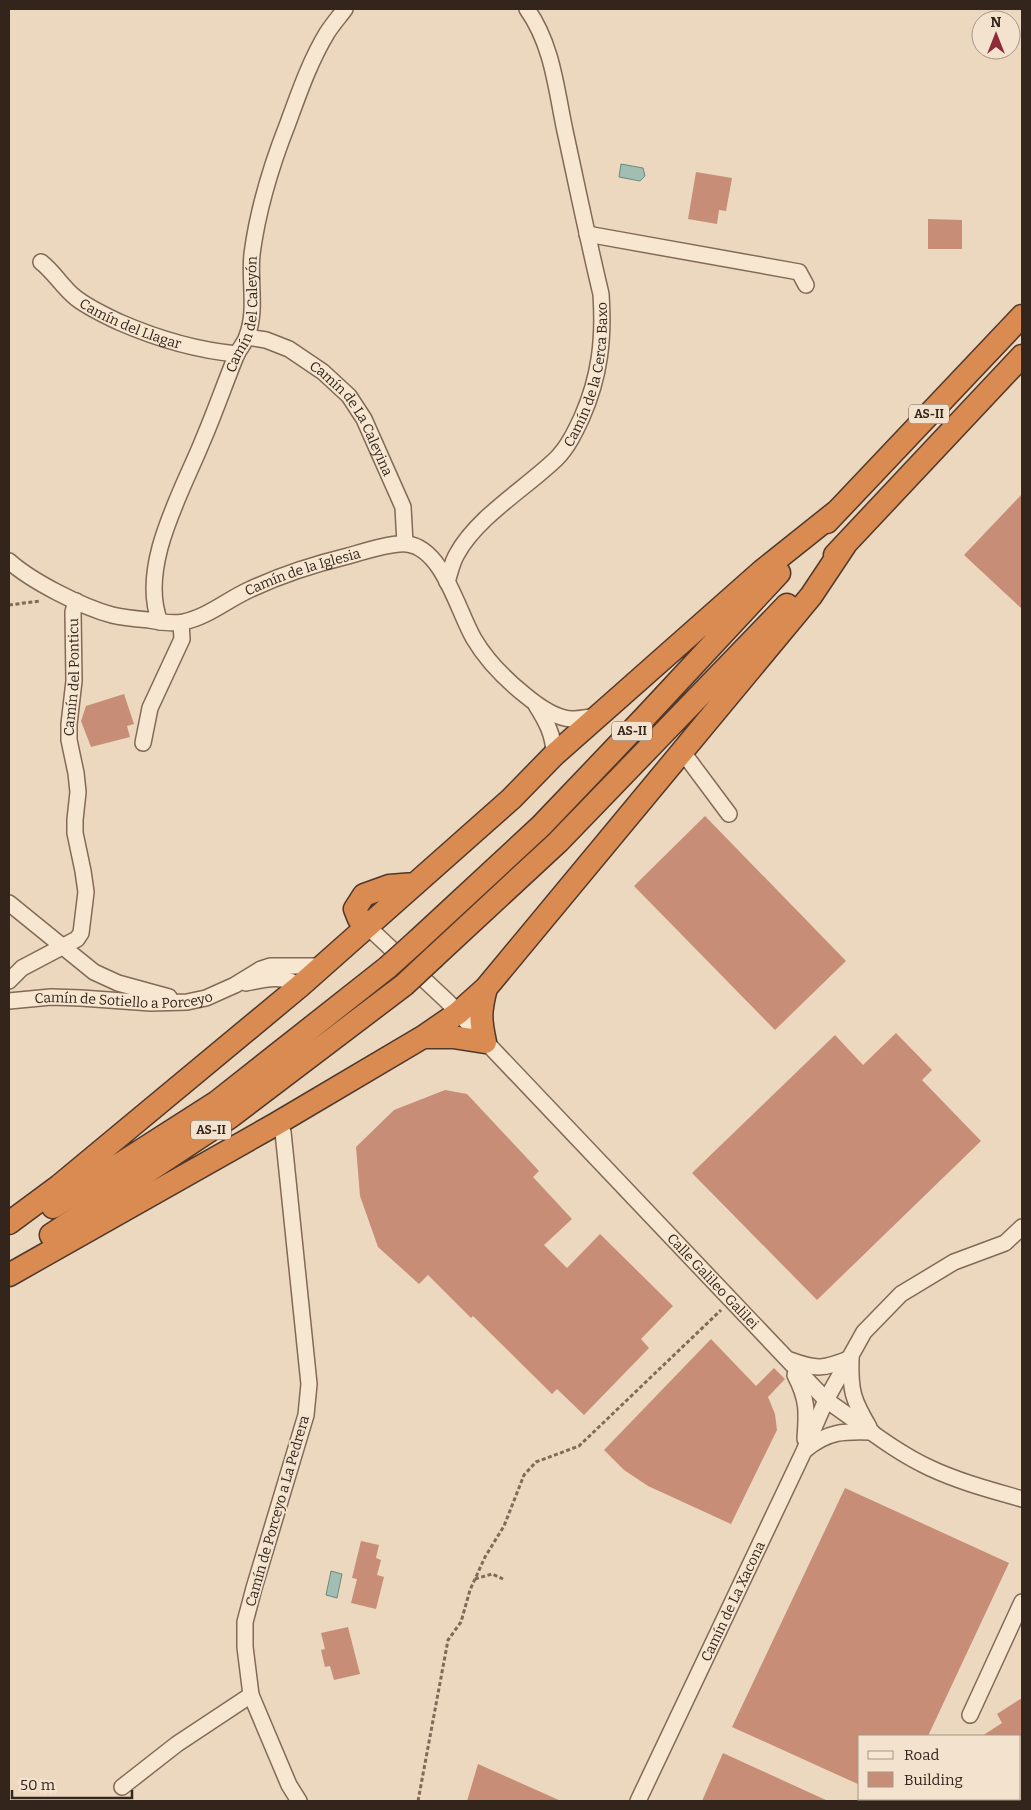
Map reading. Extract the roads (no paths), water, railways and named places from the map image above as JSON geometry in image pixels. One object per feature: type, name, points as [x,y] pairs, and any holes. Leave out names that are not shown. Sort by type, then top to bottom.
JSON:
[{"type":"highway","name":"AS-II","points":[[9,1235],[217,1102],[388,967],[418,940],[541,826],[1022,316]]},
{"type":"highway","name":"AS-II","points":[[9,1263],[230,1117],[404,985],[558,842],[845,545],[1022,356]]},
{"type":"highway","points":[[9,1223],[59,1186],[300,986],[367,926],[358,919],[355,909],[364,895],[388,886],[415,884],[511,799],[541,780],[555,761],[571,729],[597,716],[762,571],[836,512]]},
{"type":"highway","points":[[9,1274],[276,1124],[423,1037],[452,1007],[486,988],[811,596],[845,545]]},
{"type":"highway","points":[[423,1037],[453,1037],[485,1042],[480,1022],[481,1005],[486,988]]},
{"type":"street","name":"Camín del Caleyón","points":[[160,622],[153,595],[154,569],[171,516],[237,354],[247,337],[252,318],[252,255],[260,208],[269,172],[303,83],[327,33],[345,9]]},
{"type":"street","name":"Camín de la Cerca Baxo","points":[[447,582],[457,554],[477,527],[557,458],[570,442],[589,400],[600,358],[603,318],[601,294],[552,62],[544,40],[528,9]]},
{"type":"street","points":[[587,234],[799,272],[806,284]]},
{"type":"street","name":"Camín del Llagar","points":[[41,262],[75,298],[101,314],[153,337],[211,351],[237,354]]},
{"type":"street","name":"Camín de La Caleyina","points":[[247,337],[266,340],[289,349],[324,372],[349,396],[364,419],[403,507],[405,543]]},
{"type":"street","points":[[405,543],[416,546],[429,556],[439,568],[462,618],[479,647],[495,668],[535,704],[552,713],[571,729]]},
{"type":"street","name":"Camín de la Iglesia","points":[[9,561],[21,572],[76,601],[112,615],[181,623],[194,619],[250,589],[279,577],[338,558],[405,543]]},
{"type":"street","name":"Camín del Ponticu","points":[[9,981],[22,968],[77,939],[81,933],[86,892],[75,832],[78,792],[69,740],[74,681],[72,612],[76,601]]},
{"type":"street","points":[[143,743],[150,708],[182,639],[181,623]]},
{"type":"street","points":[[535,704],[546,722],[554,741],[555,761]]},
{"type":"street","points":[[682,752],[729,814]]},
{"type":"street","points":[[9,903],[94,972],[118,983],[187,1002]]},
{"type":"street","name":"Calle Galileo Galilei","points":[[367,926],[452,1007],[826,1400],[901,1452],[930,1468],[968,1483],[1022,1499]]},
{"type":"street","name":"Camín de Sotiello a Porceyo","points":[[9,1001],[51,997],[151,1003],[187,1002],[206,998],[270,966],[322,966]]},
{"type":"street","name":"Camín de Sotiello a Porceyo","points":[[235,985],[271,977],[291,980],[300,986]]},
{"type":"street","name":"Camín de Porceyo a La Pedrera","points":[[276,1124],[283,1132],[309,1384],[306,1415],[245,1622],[245,1647],[252,1695],[289,1785],[299,1801]]},
{"type":"street","name":"Camín de La Xacona","points":[[638,1801],[804,1451],[826,1400],[864,1332],[901,1294],[954,1262],[1005,1243],[1022,1227]]},
{"type":"street","points":[[788,1360],[812,1368],[832,1366],[850,1358],[850,1386],[858,1409],[872,1432]]},
{"type":"street","points":[[788,1360],[804,1391],[807,1411],[804,1451]]},
{"type":"street","points":[[804,1451],[819,1439],[846,1431],[872,1432]]},
{"type":"street","points":[[970,1715],[1022,1602]]},
{"type":"street","points":[[122,1787],[177,1744],[252,1695]]}]
